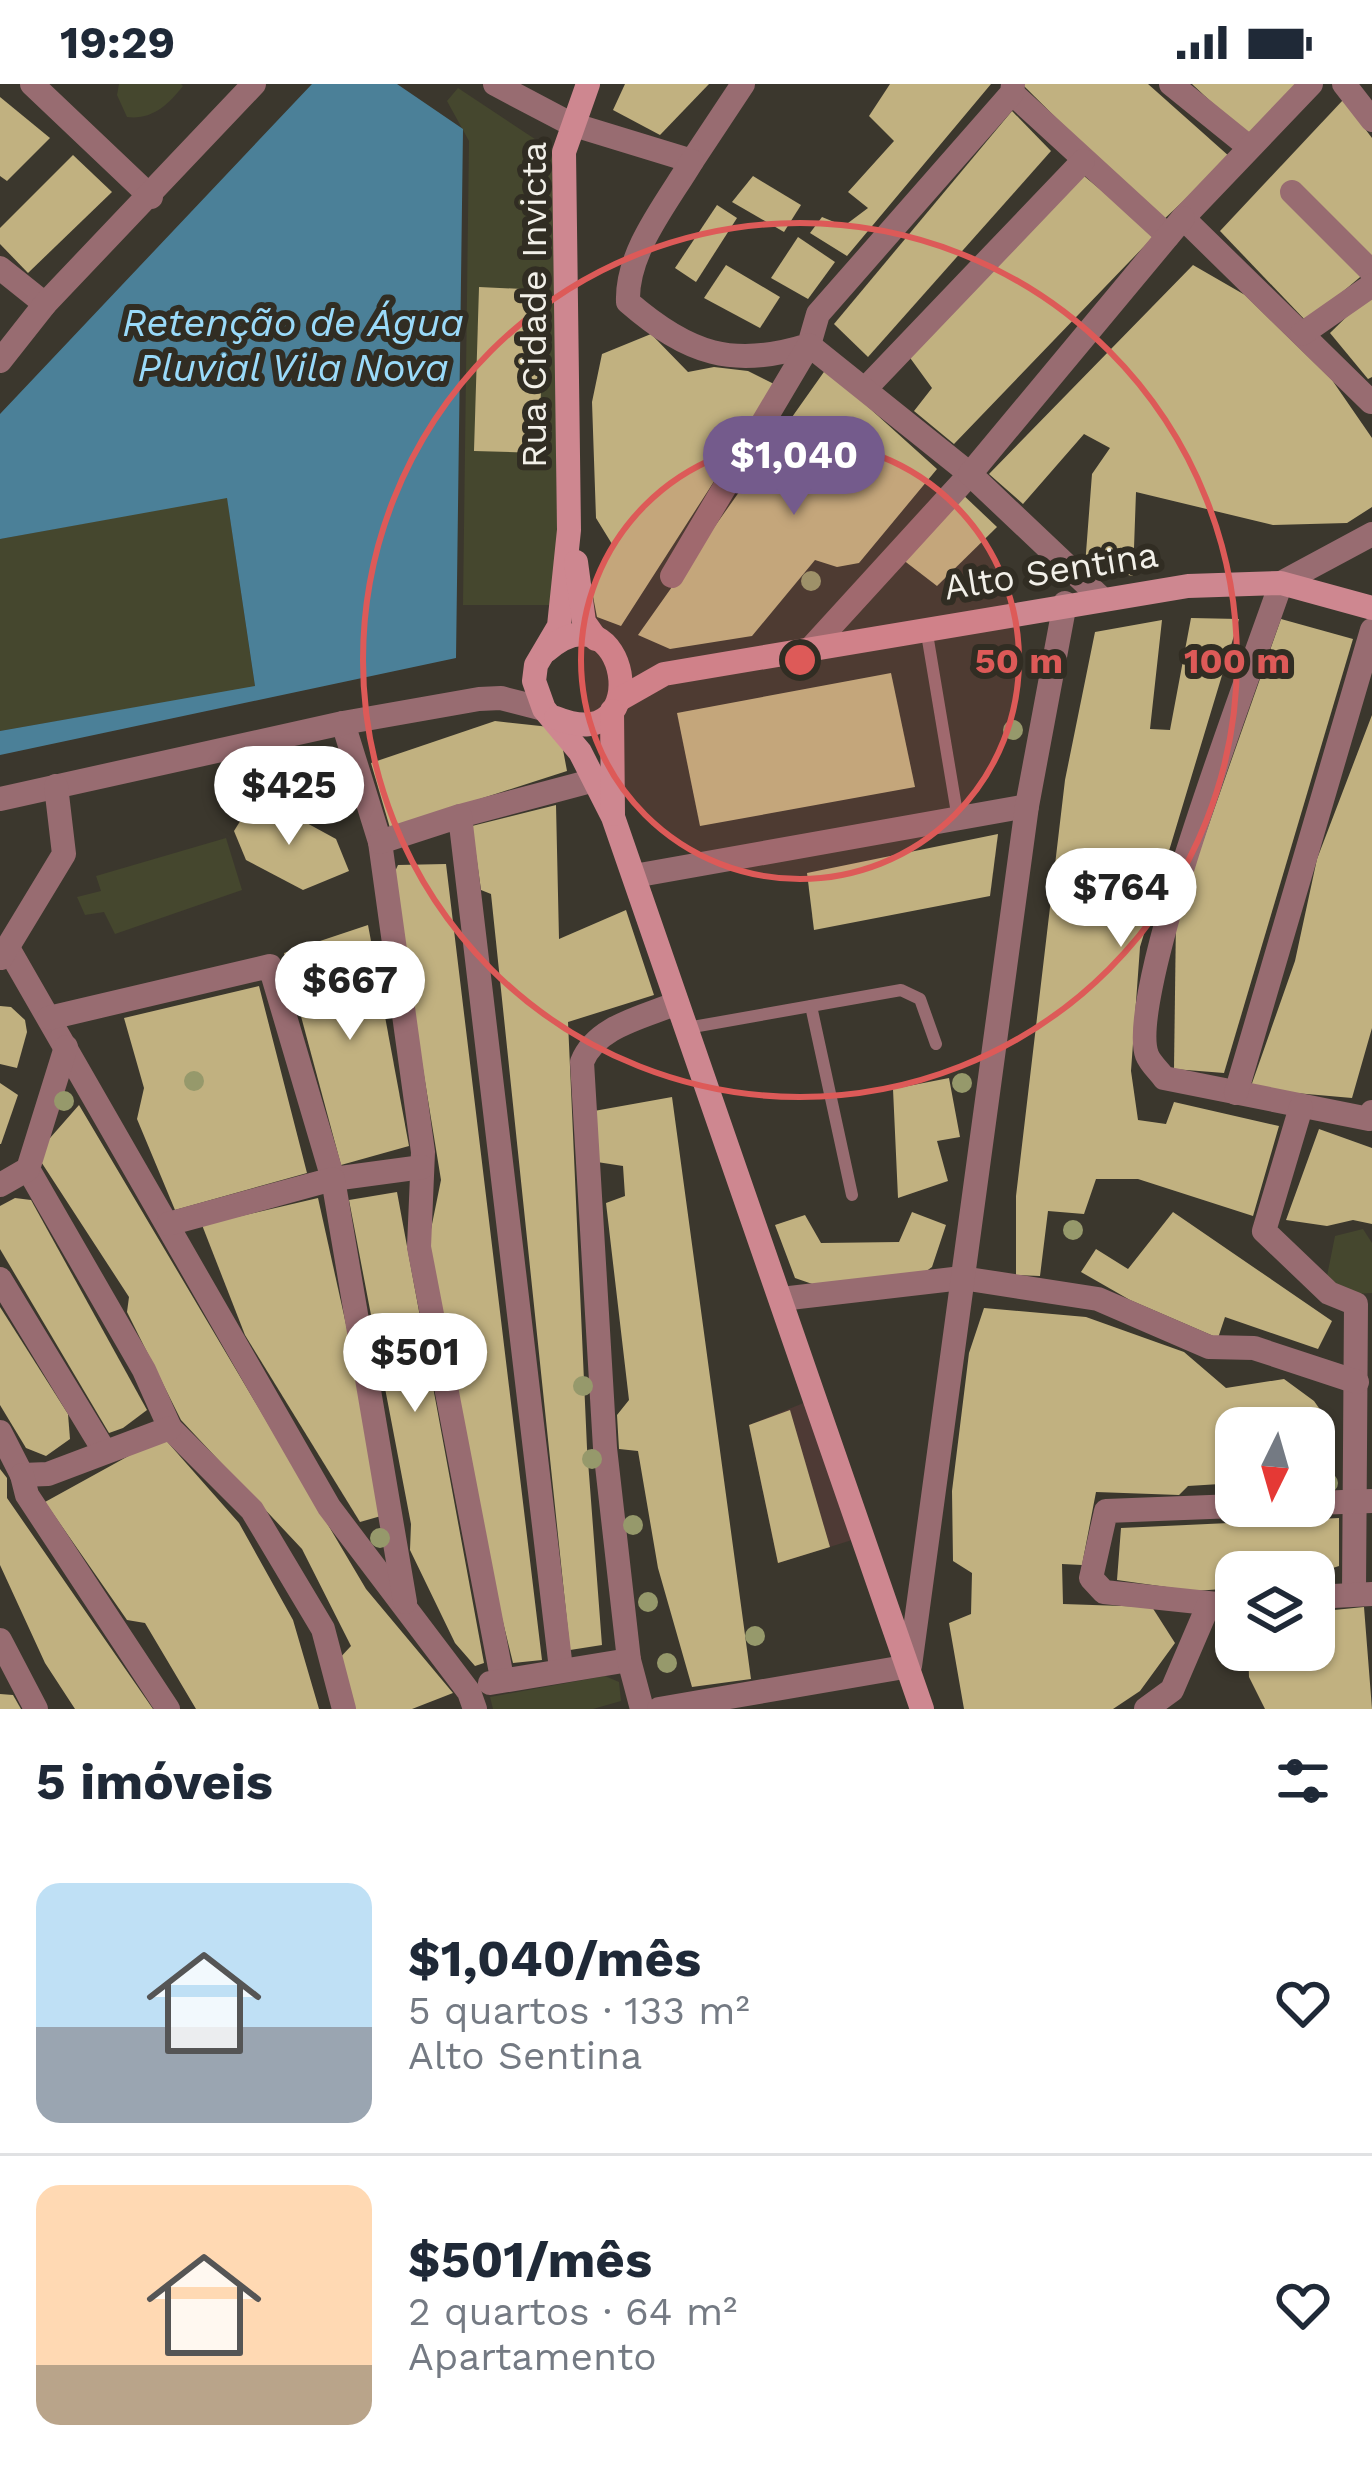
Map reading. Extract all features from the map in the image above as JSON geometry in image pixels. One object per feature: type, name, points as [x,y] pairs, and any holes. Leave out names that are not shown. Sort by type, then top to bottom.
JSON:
[{"type":"main road","name":"Rua Cidade Invicta","points":[[540,659],[559,626],[569,530],[564,152],[588,84]]},
{"type":"main road","name":"Rua Cidade Invicta","points":[[569,530],[584,622],[596,639]]},
{"type":"main road","name":"Alto Sentina","points":[[616,705],[664,674],[1101,598],[1281,583],[1372,608]]},
{"type":"main road","points":[[614,817],[616,705],[623,681],[617,657],[596,639],[568,637],[540,659],[537,695],[595,780],[614,817],[922,1709]]},
{"type":"main road","name":"Alto Sentina","points":[[617,657],[664,667],[740,661]]},
{"type":"main road","points":[[550,714],[585,724],[616,705]]},
{"type":"street","points":[[32,84],[151,197]]},
{"type":"street","points":[[495,84],[571,124],[692,161]]},
{"type":"street","points":[[743,84],[636,260],[627,280],[628,302],[699,350],[732,359],[775,356],[809,345]]},
{"type":"street","points":[[1171,84],[1249,147]]},
{"type":"street","points":[[811,648],[970,474],[1175,227],[1311,84]]},
{"type":"street","points":[[1344,84],[1372,120]]},
{"type":"street","points":[[0,361],[45,304],[151,197],[243,88]]},
{"type":"street","points":[[672,576],[809,345],[818,314],[1013,88],[1083,161],[1175,227],[1302,334],[1372,402]]},
{"type":"street","points":[[867,387],[1083,161]]},
{"type":"street","points":[[1292,193],[1372,272]]},
{"type":"street","points":[[0,268],[45,304]]},
{"type":"street","points":[[1302,334],[1372,285]]},
{"type":"street","points":[[809,345],[970,474],[1101,598]]},
{"type":"street","points":[[1371,1117],[1164,1078],[1147,1055],[1145,1034],[1165,921],[1281,583],[1372,534]]},
{"type":"street","points":[[659,1709],[784,1697],[910,1666],[1027,806],[1065,603]]},
{"type":"street","points":[[1236,1093],[1372,630]]},
{"type":"street","points":[[479,699],[540,659]]},
{"type":"street","points":[[0,799],[344,723],[479,699],[550,714]]},
{"type":"street","points":[[344,723],[380,842],[422,1167],[419,1247],[502,1678]]},
{"type":"street","points":[[380,842],[595,780]]},
{"type":"street","points":[[56,786],[64,854],[4,953],[49,1018],[329,1507],[472,1701],[502,1678],[629,1660]]},
{"type":"street","points":[[634,876],[1027,806]]},
{"type":"street","points":[[460,816],[561,1669]]},
{"type":"street","points":[[49,1018],[270,966],[333,1179],[406,1610]]},
{"type":"street","points":[[642,1709],[629,1660],[605,1448],[582,1062],[588,1047],[603,1034],[677,1003]]},
{"type":"street","points":[[0,1185],[28,1169],[66,1047]]},
{"type":"street","points":[[1301,1107],[1264,1231],[1329,1293],[1364,1304],[1357,1382],[1364,1412],[1363,1593]]},
{"type":"street","points":[[168,1224],[333,1179],[422,1167]]},
{"type":"street","points":[[28,1169],[144,1370],[170,1429],[252,1510],[323,1629],[344,1709]]},
{"type":"street","points":[[781,1299],[962,1278],[1098,1300],[1209,1347],[1254,1348],[1357,1382]]},
{"type":"street","points":[[0,1280],[105,1453]]},
{"type":"street","points":[[22,1475],[48,1474],[170,1429]]},
{"type":"street","points":[[0,1432],[27,1495],[168,1709]]},
{"type":"street","points":[[1215,1506],[1106,1511],[1091,1578],[1095,1588],[1215,1606]]},
{"type":"street","points":[[1145,1709],[1172,1690],[1208,1606]]},
{"type":"street","points":[[2,1650],[36,1709]]},
{"type":"lane","points":[[926,628],[958,820]]},
{"type":"lane","points":[[686,1028],[901,990],[920,999],[936,1044]]},
{"type":"lane","points":[[812,1006],[852,1195]]},
{"type":"shaded area","points":[[816,1398],[865,1536],[778,1563],[749,1425]]},
{"type":"green space","points":[[119,84],[183,86],[159,110],[127,117],[117,95]]},
{"type":"green space","points":[[458,88],[553,151],[558,605],[463,605],[469,141],[447,101]]},
{"type":"green space","points":[[227,497],[255,687],[0,731],[0,539]]},
{"type":"green space","points":[[226,838],[242,890],[115,934],[104,912],[85,915],[77,897],[101,891],[96,876]]},
{"type":"green space","points":[[1363,1229],[1372,1243],[1372,1293],[1338,1295],[1327,1276],[1335,1236]]},
{"type":"green space","points":[[605,1676],[619,1682],[621,1701],[593,1709],[493,1709],[490,1697]]},
{"type":"water","name":"Retenção de Água Pluvial Vila Nova","points":[[312,84],[397,84],[463,129],[456,658],[0,755],[0,731],[255,686],[227,498],[0,539],[0,414]]},
{"type":"building","points":[[625,84],[709,84],[660,135],[613,110]]},
{"type":"building","points":[[890,84],[991,84],[847,256],[810,233],[822,217],[844,226],[868,208],[848,192],[894,141],[869,116]]},
{"type":"building","points":[[1022,84],[1148,84],[1230,157],[1161,222]]},
{"type":"building","points":[[1192,84],[1309,84],[1249,137]]},
{"type":"building","points":[[0,97],[50,138],[7,181],[0,176]]},
{"type":"building","points":[[1343,100],[1372,138],[1372,259],[1366,272],[1307,322],[1220,231]]},
{"type":"building","points":[[1012,111],[1051,151],[868,357],[834,324]]},
{"type":"building","points":[[73,155],[112,192],[28,273],[0,244],[0,228]]},
{"type":"building","points":[[753,176],[801,205],[784,232],[732,202]]},
{"type":"building","points":[[1084,176],[1155,235],[954,444],[914,411],[932,388],[908,355]]},
{"type":"building","points":[[717,205],[737,218],[696,282],[675,268]]},
{"type":"building","points":[[798,237],[835,262],[808,299],[771,278]]},
{"type":"building","points":[[726,265],[780,297],[760,328],[704,298]]},
{"type":"building","points":[[1193,265],[1245,295],[1332,380],[1372,438],[1372,507],[1347,523],[1273,525],[1136,492],[1133,576],[1085,566],[1092,474],[1110,448],[1084,434],[1023,504],[989,474]]},
{"type":"building","points":[[479,287],[544,290],[539,453],[474,451]]},
{"type":"building","points":[[1372,292],[1372,377],[1368,379],[1330,333]]},
{"type":"building","points":[[651,334],[688,372],[714,367],[748,371],[776,385],[621,626],[597,617],[591,586],[612,544],[596,518],[592,402],[602,354]]},
{"type":"building","points":[[826,369],[937,469],[859,563],[837,567],[815,560],[752,636],[670,649],[638,635]]},
{"type":"building","points":[[959,491],[997,527],[937,586],[898,556]]},
{"type":"building","points":[[1191,618],[1239,619],[1140,947],[1131,1071],[1138,1120],[1166,1124],[1174,1102],[1279,1126],[1253,1216],[1138,1179],[1096,1179],[1084,1214],[1048,1211],[1040,1276],[1016,1275],[1016,1196],[1065,780],[1095,632],[1162,620],[1150,729],[1170,730]]},
{"type":"building","points":[[1281,619],[1353,639],[1224,1073],[1174,1069],[1176,918]]},
{"type":"building","points":[[891,673],[915,787],[700,826],[677,713]]},
{"type":"building","points":[[1372,715],[1372,1028],[1352,1098],[1250,1089],[1295,961],[1317,859]]},
{"type":"building","points":[[495,721],[559,728],[567,771],[390,828],[371,763]]},
{"type":"building","points":[[272,804],[336,839],[349,871],[303,890],[246,860],[234,831],[244,815]]},
{"type":"building","points":[[556,805],[559,939],[626,910],[654,995],[568,1022],[587,1448],[602,1645],[570,1650],[491,894],[481,890],[472,826]]},
{"type":"building","points":[[998,834],[990,896],[814,930],[807,873]]},
{"type":"building","points":[[446,864],[542,1660],[513,1663],[472,1495],[428,1244],[441,1180],[392,878],[398,865]]},
{"type":"building","points":[[368,925],[409,1146],[341,1165],[284,953]]},
{"type":"building","points":[[259,986],[307,1173],[175,1210],[137,1119],[144,1088],[124,1018]]},
{"type":"building","points":[[0,1006],[11,1007],[25,1020],[27,1032],[17,1068],[0,1064]]},
{"type":"building","points":[[949,1078],[960,1137],[937,1141],[948,1181],[898,1198],[893,1089]]},
{"type":"building","points":[[0,1083],[18,1095],[1,1144],[0,1144]]},
{"type":"building","points":[[672,1097],[751,1679],[692,1687],[658,1568],[638,1451],[619,1449],[617,1415],[629,1400],[606,1203],[625,1196],[623,1166],[597,1162],[594,1111]]},
{"type":"building","points":[[79,1105],[366,1589],[453,1693],[412,1709],[347,1709],[336,1662],[351,1646],[302,1549],[181,1420],[127,1312],[129,1297],[36,1154]]},
{"type":"building","points":[[1319,1129],[1372,1148],[1372,1224],[1353,1220],[1327,1226],[1286,1220]]},
{"type":"building","points":[[397,1192],[484,1663],[475,1666],[455,1643],[410,1550],[411,1524],[349,1200]]},
{"type":"building","points":[[15,1198],[31,1200],[147,1410],[123,1428],[109,1433],[0,1249],[0,1206]]},
{"type":"building","points":[[318,1198],[388,1514],[360,1522],[245,1335],[202,1225]]},
{"type":"building","points":[[912,1212],[946,1225],[932,1267],[914,1280],[821,1287],[795,1278],[775,1225],[805,1215],[821,1243],[899,1242]]},
{"type":"building","points":[[1173,1212],[1332,1321],[1318,1349],[1225,1317],[1218,1338],[1130,1300],[1081,1272],[1096,1249],[1128,1269]]},
{"type":"building","points":[[0,1307],[68,1414],[70,1439],[46,1456],[26,1448],[0,1405]]},
{"type":"building","points":[[984,1308],[1086,1317],[1184,1352],[1226,1388],[1284,1379],[1318,1407],[1215,1407],[1215,1484],[1188,1486],[1179,1495],[1096,1492],[1082,1565],[1062,1564],[1063,1604],[1152,1607],[1175,1643],[1140,1691],[1113,1709],[964,1709],[949,1623],[971,1614],[972,1573],[953,1561],[952,1491],[969,1353]]},
{"type":"building","points":[[790,1410],[830,1547],[778,1563],[749,1425]]},
{"type":"building","points":[[163,1437],[239,1523],[293,1620],[319,1709],[196,1709],[145,1623],[127,1620],[45,1502]]},
{"type":"building","points":[[0,1469],[7,1478],[7,1498],[153,1709],[75,1709],[45,1663],[0,1565]]},
{"type":"building","points":[[1339,1518],[1339,1566],[1335,1567],[1335,1551],[1215,1551],[1215,1590],[1117,1580],[1121,1528],[1215,1524],[1335,1527]]},
{"type":"building","points":[[1364,1607],[1372,1709],[1265,1709],[1249,1671],[1335,1671],[1335,1610]]},
{"type":"building","points":[[0,1694],[13,1695],[21,1709],[0,1709]]}]
